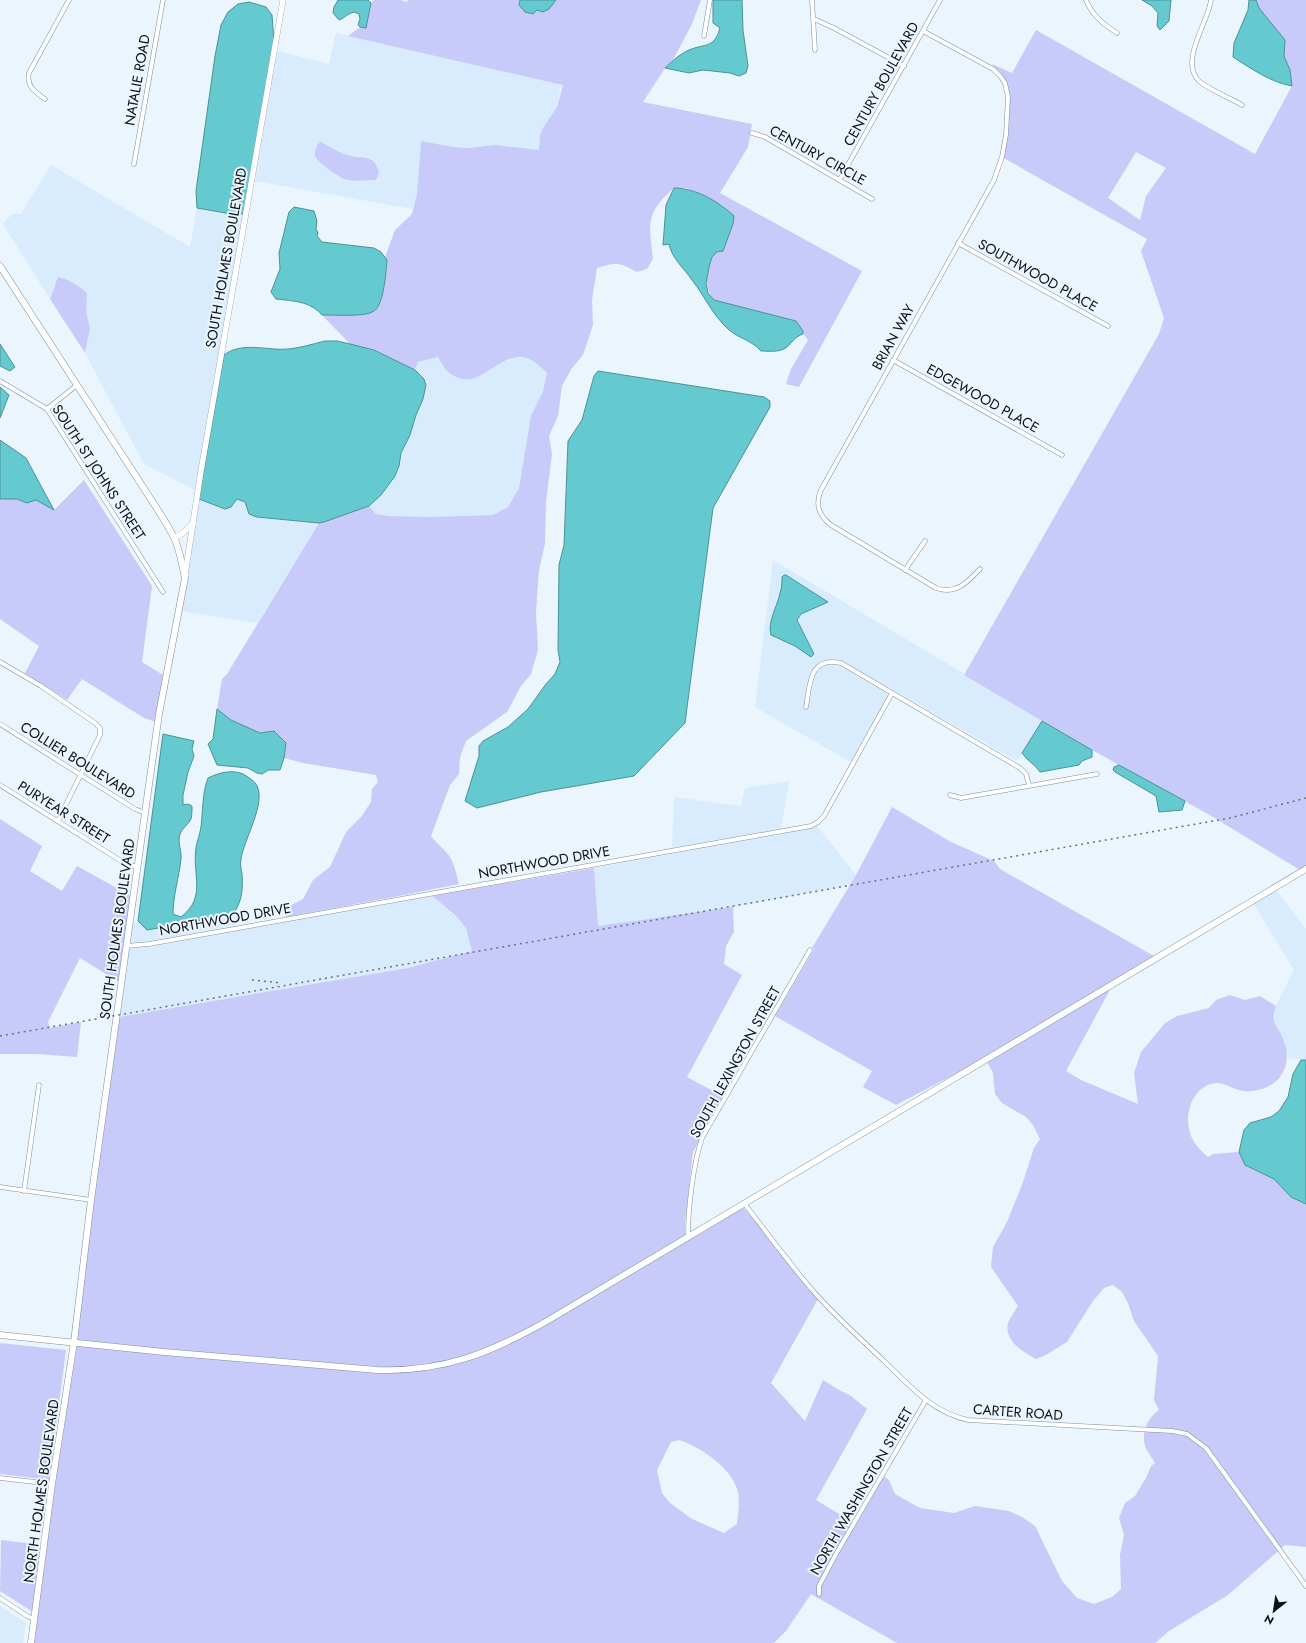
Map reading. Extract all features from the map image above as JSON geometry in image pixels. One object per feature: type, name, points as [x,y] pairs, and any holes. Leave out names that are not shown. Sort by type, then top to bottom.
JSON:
[{"type":"main road","name":"SOUTH HOLMES BOULEVARD","points":[[74,1342],[91,1200],[159,714],[185,578],[201,471],[283,0]]},
{"type":"main road","points":[[0,266],[159,511],[174,538],[180,554],[185,578]]},
{"type":"main road","points":[[174,538],[190,527],[194,521]]},
{"type":"main road","points":[[0,1335],[164,1352],[377,1370],[410,1370],[438,1366],[476,1356],[512,1340],[1306,869]]},
{"type":"main road","name":"NORTH HOLMES BOULEVARD","points":[[31,1643],[52,1484],[74,1342]]},
{"type":"street","points":[[45,99],[31,88],[28,82],[29,73],[69,0]]},
{"type":"street","name":"NATALIE ROAD","points":[[134,164],[163,0]]},
{"type":"street","points":[[704,36],[710,0]]},
{"type":"street","points":[[812,0],[815,50]]},
{"type":"street","name":"CENTURY BOULEVARD","points":[[840,179],[940,0]]},
{"type":"street","points":[[1086,0],[1095,16],[1103,25],[1116,33]]},
{"type":"street","points":[[1211,0],[1193,53],[1191,63],[1193,72],[1199,81],[1242,105]]},
{"type":"street","points":[[814,19],[834,28],[904,66]]},
{"type":"street","name":"BRIAN WAY","points":[[923,31],[993,69],[1003,80],[1007,90],[1006,135],[1004,149],[999,169],[821,490],[818,496],[818,509],[823,518],[830,525],[936,588],[946,591],[956,589],[962,586],[980,569]]},
{"type":"street","name":"CENTURY CIRCLE","points":[[752,133],[765,138],[840,179],[872,199]]},
{"type":"street","name":"SOUTHWOOD PLACE","points":[[958,243],[1108,326]]},
{"type":"street","name":"EDGEWOOD PLACE","points":[[893,360],[1062,454]]},
{"type":"street","name":"SOUTH ST JOHNS STREET","points":[[0,381],[48,408],[163,592]]},
{"type":"street","points":[[48,408],[77,385]]},
{"type":"street","points":[[904,570],[925,541]]},
{"type":"street","points":[[806,707],[811,676],[816,668],[824,662],[834,661],[841,663],[1020,768],[1026,774],[1029,785]]},
{"type":"street","points":[[0,662],[41,686],[96,723],[100,728],[99,737],[58,821]]},
{"type":"street","name":"NORTHWOOD DRIVE","points":[[126,946],[149,944],[811,826],[824,816],[892,694]]},
{"type":"street","name":"COLLIER BOULEVARD","points":[[0,724],[81,776],[135,809],[145,813]]},
{"type":"street","points":[[950,795],[961,798],[1097,774]]},
{"type":"street","name":"PURYEAR STREET","points":[[0,785],[126,864],[137,867]]},
{"type":"street","name":"SOUTH LEXINGTON STREET","points":[[688,1236],[688,1223],[696,1159],[702,1138],[810,950]]},
{"type":"street","points":[[24,1191],[40,1085]]},
{"type":"street","points":[[0,1187],[91,1200]]},
{"type":"street","name":"CARTER ROAD","points":[[744,1203],[799,1274],[829,1308],[926,1400],[944,1413],[968,1420],[1172,1430],[1187,1434],[1206,1448],[1306,1586]]},
{"type":"street","name":"NORTH WASHINGTON STREET","points":[[819,1594],[819,1586],[926,1400]]},
{"type":"street","points":[[0,1478],[52,1484]]},
{"type":"street","points":[[0,1598],[34,1619]]},
{"type":"shaded area","points":[[338,0],[368,0],[371,3],[366,28],[358,25],[360,19],[359,14],[354,12],[339,20],[333,13],[334,7]]},
{"type":"shaded area","points":[[374,0],[400,0],[407,2],[408,0],[520,0],[520,5],[537,10],[549,9],[556,0],[701,0],[692,24],[674,58],[665,68],[643,102],[752,124],[748,147],[720,193],[862,271],[799,387],[786,384],[791,369],[808,340],[796,322],[714,300],[707,286],[708,270],[711,259],[717,251],[723,206],[686,188],[674,188],[658,205],[651,220],[650,228],[653,259],[647,269],[637,272],[626,266],[618,264],[597,268],[592,300],[593,325],[583,355],[572,368],[562,386],[558,416],[549,436],[552,454],[546,502],[545,543],[539,570],[536,611],[538,650],[531,674],[521,686],[507,712],[466,741],[460,757],[459,774],[450,785],[431,836],[449,855],[459,884],[286,917],[286,908],[303,899],[313,880],[330,867],[346,832],[361,817],[371,802],[372,789],[378,782],[376,775],[303,763],[284,758],[286,743],[274,731],[260,733],[231,720],[217,709],[222,679],[227,674],[319,523],[369,506],[376,514],[389,516],[431,517],[493,515],[508,507],[519,488],[531,416],[543,391],[547,373],[538,364],[530,359],[518,357],[508,359],[474,378],[465,379],[456,377],[449,373],[438,357],[418,362],[415,370],[374,350],[350,344],[322,315],[375,311],[381,302],[387,260],[385,257],[395,230],[412,214],[417,194],[421,141],[453,147],[468,148],[495,145],[539,150],[540,135],[557,107],[563,85],[348,36],[360,27],[366,28],[371,3]]},
{"type":"shaded area","points":[[520,0],[556,0],[549,9],[543,12],[537,10],[533,14],[525,12],[519,5]]},
{"type":"shaded area","points":[[713,0],[742,0],[743,30],[748,66],[746,73],[739,76],[730,73],[703,70],[689,73],[665,68],[676,58],[686,52],[709,44],[718,35],[720,28],[713,23]]},
{"type":"shaded area","points":[[1142,0],[1171,0],[1169,21],[1160,30],[1157,26],[1158,13],[1152,6]]},
{"type":"shaded area","points":[[1249,0],[1256,0],[1259,8],[1285,40],[1284,56],[1290,70],[1292,86],[1269,78],[1233,57],[1234,43],[1248,10]]},
{"type":"shaded area","points":[[1256,0],[1306,0],[1306,866],[1300,870],[1208,814],[1092,750],[964,675],[1159,334],[1164,318],[1141,251],[1147,239],[1002,157],[1009,103],[1008,87],[992,64],[1012,73],[1036,30],[1255,154],[1292,86],[1290,70],[1284,56],[1285,40],[1259,8]],"holes":[[[1136,152],[1166,168],[1146,196],[1140,220],[1108,198]]]},
{"type":"shaded area","points":[[249,2],[266,7],[272,15],[274,42],[244,213],[237,215],[197,208],[196,191],[215,56],[221,25],[228,12],[238,4]]},
{"type":"shaded area","points":[[336,33],[563,84],[560,89],[557,107],[540,135],[539,150],[453,147],[421,141],[417,194],[413,209],[255,181],[277,51],[329,64]],"holes":[[[329,147],[349,156],[366,157],[376,179],[344,179],[334,172]]]},
{"type":"shaded area","points":[[321,142],[347,155],[371,159],[377,166],[379,173],[376,180],[356,181],[341,178],[316,158],[315,152],[318,144]]},
{"type":"shaded area","points":[[51,165],[190,247],[197,208],[237,215],[244,213],[195,490],[144,464],[85,353],[90,328],[86,311],[86,293],[81,287],[64,278],[54,285],[50,299],[3,224],[12,214],[21,214]]},
{"type":"shaded area","points":[[674,188],[691,190],[699,193],[714,201],[734,216],[733,224],[723,251],[717,252],[712,257],[706,283],[708,293],[714,300],[796,321],[803,331],[803,334],[796,338],[788,346],[782,350],[761,351],[753,344],[728,329],[717,317],[697,287],[675,259],[669,244],[663,245],[666,205]]},
{"type":"shaded area","points":[[294,207],[314,211],[317,221],[317,236],[322,242],[374,248],[381,252],[387,260],[385,279],[380,302],[374,311],[359,315],[322,315],[307,304],[276,299],[271,292],[280,269],[279,253],[289,212]]},
{"type":"shaded area","points":[[58,277],[74,283],[87,293],[86,311],[90,328],[85,353],[50,299]]},
{"type":"shaded area","points":[[325,341],[337,341],[374,350],[415,370],[424,379],[426,385],[423,399],[410,435],[401,453],[399,466],[395,476],[381,495],[369,506],[319,523],[257,517],[249,514],[245,502],[237,499],[231,507],[225,509],[199,499],[224,355],[239,348],[288,349]]},
{"type":"shaded area","points":[[0,344],[15,367],[10,371],[0,366]]},
{"type":"shaded area","points":[[438,357],[448,373],[487,371],[497,364],[514,358],[526,358],[536,362],[547,372],[543,391],[531,416],[519,488],[508,507],[493,515],[431,517],[389,516],[376,514],[369,506],[381,495],[395,476],[399,466],[401,453],[410,435],[423,399],[424,379],[415,370],[418,362]]},
{"type":"shaded area","points":[[598,371],[764,397],[770,401],[770,407],[713,508],[685,723],[634,776],[541,792],[477,808],[465,801],[479,756],[479,746],[483,741],[508,727],[528,709],[555,674],[560,662],[558,650],[559,565],[564,545],[568,441],[582,420],[594,376]]},
{"type":"shaded area","points":[[0,387],[9,395],[0,418]]},
{"type":"shaded area","points":[[0,440],[26,458],[54,510],[36,500],[27,503],[17,499],[0,499]]},
{"type":"shaded area","points":[[84,480],[152,586],[142,662],[163,675],[156,722],[144,718],[82,679],[67,700],[25,673],[39,646],[0,619],[0,499],[17,499],[27,503],[36,500],[54,510]]},
{"type":"shaded area","points":[[199,499],[225,509],[231,507],[237,499],[245,502],[249,513],[257,517],[319,523],[257,623],[179,611]]},
{"type":"shaded area","points":[[773,560],[1042,720],[1019,759],[1015,760],[843,661],[835,659],[823,660],[815,666],[809,674],[803,709],[808,709],[814,677],[818,670],[825,665],[840,666],[889,695],[851,762],[755,707]],"holes":[[[782,577],[827,602],[801,614],[797,620],[814,653],[811,657],[795,646],[771,634],[770,631],[781,593]]]},
{"type":"shaded area","points":[[784,575],[828,602],[801,614],[797,620],[814,654],[811,657],[795,646],[771,635],[770,625],[779,598],[782,577]]},
{"type":"shaded area","points":[[217,709],[231,720],[260,733],[274,731],[286,743],[284,758],[280,770],[268,770],[262,774],[248,768],[217,765],[208,744],[213,739]]},
{"type":"shaded area","points":[[1042,721],[1092,750],[1092,757],[1082,761],[1079,765],[1040,772],[1022,753]]},
{"type":"shaded area","points":[[163,734],[194,741],[192,749],[194,756],[188,772],[183,795],[183,805],[188,804],[192,806],[192,816],[179,837],[181,859],[173,914],[181,917],[194,902],[197,885],[195,858],[196,848],[201,827],[204,796],[208,778],[225,772],[243,774],[256,784],[259,793],[259,802],[254,822],[241,859],[242,891],[240,901],[232,915],[147,930],[138,921]]},
{"type":"shaded area","points":[[1119,765],[1185,801],[1182,810],[1159,812],[1156,796],[1115,772],[1113,770],[1114,767]]},
{"type":"shaded area","points":[[789,781],[781,829],[672,848],[674,797],[741,806],[745,788]]},
{"type":"shaded area","points":[[892,807],[951,842],[994,861],[1000,869],[1154,956],[976,1063],[896,1105],[863,1087],[872,1071],[775,1016],[814,949],[812,948],[856,875]]},
{"type":"shaded area","points":[[0,819],[42,846],[30,871],[62,891],[77,866],[131,896],[119,982],[80,958],[48,1022],[50,1028],[81,1022],[77,1057],[37,1054],[0,1054]]},
{"type":"shaded area","points":[[817,826],[856,875],[850,885],[733,907],[598,926],[594,868]]},
{"type":"shaded area","points":[[594,868],[598,926],[733,907],[734,932],[726,946],[724,964],[742,975],[687,1077],[724,1097],[693,1152],[685,1235],[554,1314],[507,1339],[460,1357],[434,1363],[407,1367],[378,1367],[77,1340],[119,1017],[408,968],[472,951],[466,928],[455,915],[432,896]]},
{"type":"shaded area","points":[[1276,890],[1306,929],[1306,1060],[1288,1058],[1284,1040],[1274,1021],[1276,1006],[1294,970],[1253,903]]},
{"type":"shaded area","points":[[432,896],[466,928],[473,951],[408,968],[119,1017],[128,948],[149,947]]},
{"type":"shaded area","points":[[234,913],[237,925],[149,941],[129,943],[132,924],[138,921],[147,930],[232,915]]},
{"type":"shaded area","points":[[1111,988],[1066,1071],[1081,1080],[1138,1104],[1134,1073],[1141,1052],[1165,1023],[1177,1016],[1209,1008],[1216,1000],[1230,995],[1245,1000],[1260,996],[1276,1006],[1274,1021],[1283,1039],[1287,1056],[1285,1067],[1280,1077],[1267,1087],[1256,1091],[1239,1090],[1218,1083],[1208,1085],[1201,1089],[1192,1102],[1189,1110],[1188,1126],[1193,1140],[1208,1157],[1213,1154],[1239,1152],[1245,1165],[1274,1179],[1291,1197],[1306,1204],[1306,1547],[1285,1545],[1228,1595],[1169,1631],[1155,1643],[897,1643],[811,1594],[786,1631],[774,1643],[34,1643],[55,1485],[77,1345],[399,1373],[433,1370],[465,1362],[513,1342],[743,1207],[790,1262],[818,1299],[771,1383],[805,1421],[823,1380],[851,1396],[867,1409],[816,1500],[854,1523],[882,1475],[889,1480],[895,1494],[920,1508],[954,1513],[975,1506],[1009,1511],[1022,1517],[1035,1526],[1062,1581],[1077,1598],[1094,1604],[1112,1597],[1121,1589],[1120,1555],[1124,1535],[1119,1518],[1125,1503],[1135,1496],[1146,1478],[1151,1466],[1155,1463],[1146,1448],[1144,1436],[1146,1426],[1155,1413],[1159,1410],[1154,1400],[1158,1356],[1134,1321],[1128,1303],[1122,1292],[1113,1285],[1104,1288],[1093,1301],[1067,1342],[1046,1355],[1036,1359],[1020,1349],[1009,1335],[1008,1323],[1018,1306],[991,1267],[993,1247],[1007,1222],[1022,1185],[1034,1148],[1040,1139],[1033,1125],[1026,1117],[1002,1103],[995,1094],[993,1073],[987,1062]],"holes":[[[679,1440],[688,1443],[715,1460],[730,1475],[735,1483],[739,1500],[737,1524],[724,1533],[692,1519],[670,1503],[662,1493],[657,1470],[671,1442]]]},
{"type":"shaded area","points":[[1301,1060],[1306,1060],[1306,1204],[1291,1197],[1274,1179],[1245,1165],[1239,1152],[1244,1130],[1250,1123],[1271,1117],[1279,1111],[1288,1097],[1293,1074]]},
{"type":"shaded area","points":[[0,1343],[66,1350],[49,1480],[0,1474]]},
{"type":"shaded area","points":[[1,1540],[42,1545],[33,1612],[0,1591]]},
{"type":"shaded area","points":[[0,1606],[26,1623],[23,1643],[0,1643]]},
{"type":"railway","points":[[0,1036],[1230,818],[1306,798]]},
{"type":"railway","points":[[252,980],[282,983]]}]
